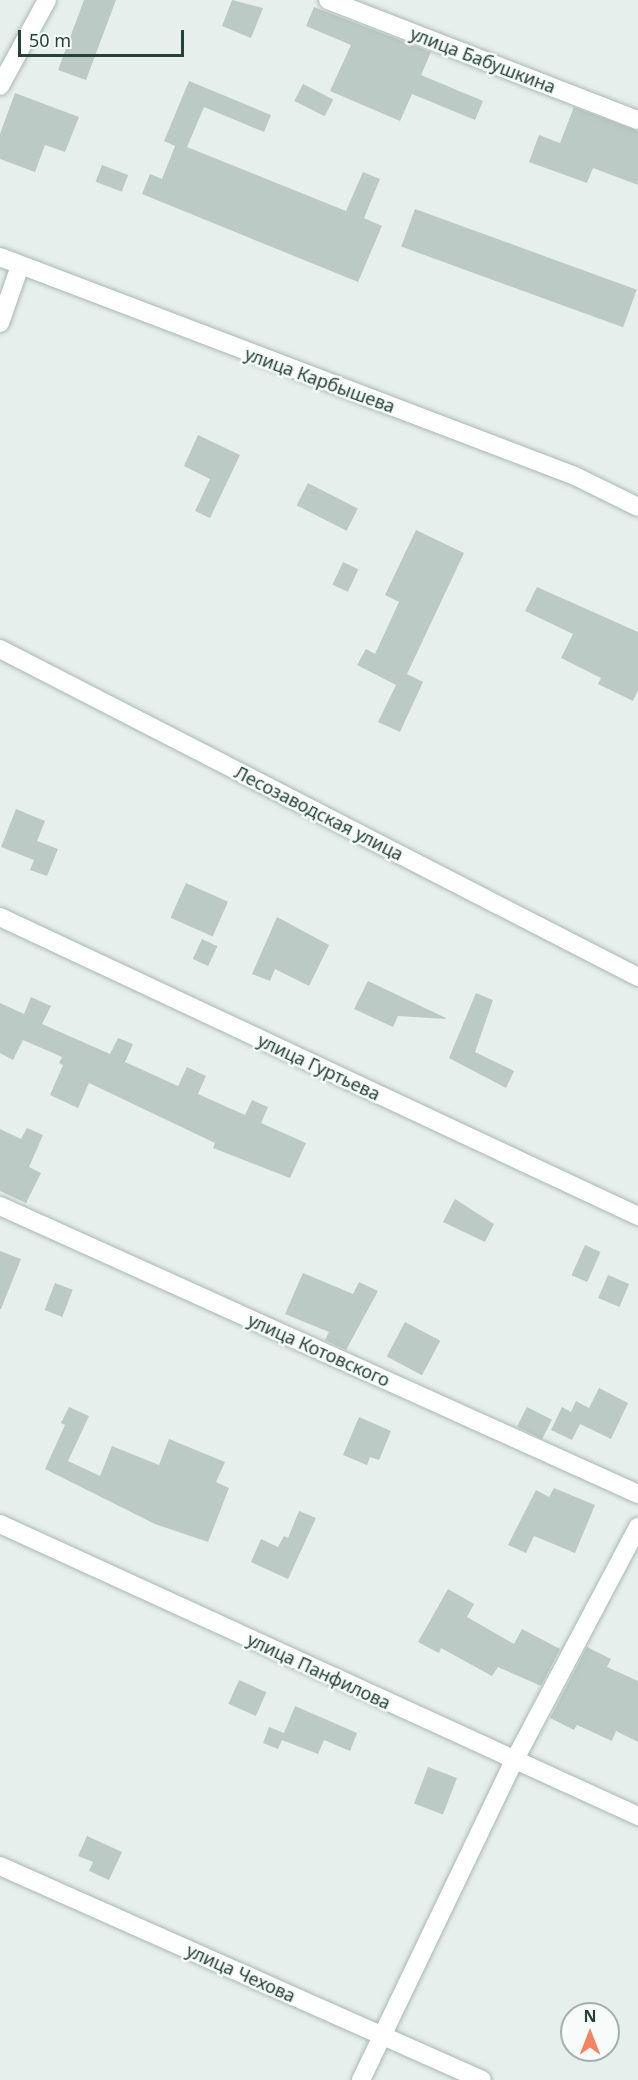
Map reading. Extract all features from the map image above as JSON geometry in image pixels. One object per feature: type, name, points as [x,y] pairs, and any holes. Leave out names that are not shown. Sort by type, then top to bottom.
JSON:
[{"type":"street","points":[[0,86],[47,0]]},
{"type":"street","name":"улица Бабушкина","points":[[328,0],[638,120]]},
{"type":"street","name":"улица Карбышева","points":[[0,257],[20,267],[575,476],[638,507]]},
{"type":"street","points":[[0,323],[20,267]]},
{"type":"street","name":"Лесозаводская улица","points":[[0,649],[638,976]]},
{"type":"street","name":"улица Гуртьева","points":[[0,917],[638,1216]]},
{"type":"street","name":"улица Котовского","points":[[0,1206],[638,1494]]},
{"type":"street","name":"улица Панфилова","points":[[0,1524],[638,1816]]},
{"type":"street","points":[[361,2080],[514,1761],[638,1527]]},
{"type":"street","name":"улица Чехова","points":[[0,1866],[482,2080]]},
{"type":"building","points":[[84,0],[116,0],[86,80],[58,70]]},
{"type":"building","points":[[232,0],[263,8],[251,38],[222,26]]},
{"type":"building","points":[[314,7],[431,52],[421,75],[483,101],[475,120],[412,94],[400,121],[330,91],[351,45],[306,26]]},
{"type":"building","points":[[189,81],[271,115],[264,132],[204,107],[187,147],[346,211],[363,172],[380,179],[364,218],[382,226],[358,282],[142,194],[150,174],[162,179],[175,146],[164,141]]},
{"type":"building","points":[[303,84],[333,99],[325,116],[294,101]]},
{"type":"building","points":[[15,93],[79,117],[65,152],[45,145],[35,172],[0,159],[0,134]]},
{"type":"building","points":[[574,107],[638,131],[638,185],[593,168],[587,183],[529,162],[539,135],[560,143]]},
{"type":"building","points":[[102,165],[128,175],[122,192],[96,182]]},
{"type":"building","points":[[415,209],[637,290],[623,327],[401,247]]},
{"type":"building","points":[[198,435],[240,455],[210,518],[195,511],[210,479],[184,466]]},
{"type":"building","points":[[308,483],[358,508],[347,531],[297,505]]},
{"type":"building","points":[[416,530],[464,553],[407,674],[423,682],[400,732],[378,722],[396,685],[357,665],[366,649],[375,654],[399,602],[385,595]]},
{"type":"building","points":[[343,562],[358,569],[348,592],[332,585]]},
{"type":"building","points":[[537,587],[638,632],[638,690],[633,701],[598,684],[601,678],[561,658],[573,634],[525,611]]},
{"type":"building","points":[[16,809],[45,821],[37,841],[58,849],[47,876],[30,870],[34,860],[1,847]]},
{"type":"building","points":[[186,883],[228,902],[213,936],[171,918]]},
{"type":"building","points":[[277,917],[329,945],[309,986],[275,969],[270,981],[252,974]]},
{"type":"building","points":[[202,939],[217,946],[208,966],[193,959]]},
{"type":"building","points":[[368,981],[446,1018],[398,1016],[393,1027],[354,1009]]},
{"type":"building","points":[[476,993],[493,1000],[475,1052],[514,1071],[506,1088],[449,1058]]},
{"type":"building","points":[[31,997],[51,1006],[42,1024],[110,1054],[118,1038],[133,1044],[125,1062],[178,1086],[187,1067],[206,1076],[198,1094],[245,1115],[252,1100],[268,1107],[261,1123],[306,1143],[290,1178],[213,1148],[215,1143],[89,1083],[78,1108],[50,1095],[63,1065],[59,1063],[62,1057],[23,1040],[13,1060],[0,1053],[0,1003],[24,1014]]},
{"type":"building","points":[[27,1128],[43,1135],[29,1167],[41,1173],[26,1203],[0,1191],[0,1129],[21,1139]]},
{"type":"building","points":[[455,1199],[494,1224],[485,1242],[443,1222]]},
{"type":"building","points":[[585,1245],[601,1252],[587,1282],[572,1275]]},
{"type":"building","points":[[0,1251],[21,1259],[1,1309],[0,1309]]},
{"type":"building","points":[[303,1273],[353,1294],[359,1282],[378,1291],[346,1350],[325,1340],[329,1332],[285,1314]]},
{"type":"building","points":[[608,1275],[629,1284],[619,1307],[598,1298]]},
{"type":"building","points":[[55,1283],[73,1290],[62,1317],[45,1310]]},
{"type":"building","points":[[405,1322],[440,1341],[422,1375],[387,1356]]},
{"type":"building","points":[[599,1388],[628,1403],[611,1439],[580,1424],[572,1440],[551,1430],[562,1407],[571,1412],[576,1401],[589,1408]]},
{"type":"building","points":[[69,1407],[89,1416],[68,1461],[100,1476],[112,1446],[159,1465],[169,1439],[225,1462],[216,1482],[229,1488],[208,1542],[155,1524],[45,1469],[65,1425],[61,1423]]},
{"type":"building","points":[[527,1407],[552,1420],[542,1439],[517,1427]]},
{"type":"building","points":[[359,1417],[391,1431],[379,1460],[370,1457],[367,1465],[343,1455]]},
{"type":"building","points":[[554,1488],[595,1505],[575,1553],[534,1536],[526,1553],[508,1545],[536,1490],[549,1497]]},
{"type":"building","points":[[299,1511],[316,1518],[288,1579],[251,1562],[261,1539],[278,1547],[284,1536],[288,1538]]},
{"type":"building","points":[[448,1589],[474,1604],[467,1617],[514,1644],[522,1629],[560,1649],[541,1686],[498,1667],[492,1676],[441,1648],[439,1653],[418,1642]]},
{"type":"building","points":[[587,1647],[611,1659],[607,1667],[638,1681],[638,1742],[616,1731],[612,1741],[577,1725],[574,1730],[550,1718]]},
{"type":"building","points":[[239,1680],[266,1692],[256,1716],[228,1704]]},
{"type":"building","points":[[295,1706],[357,1733],[350,1751],[324,1740],[318,1754],[282,1740],[278,1749],[263,1743],[269,1727],[284,1733]]},
{"type":"building","points":[[428,1767],[457,1778],[443,1815],[414,1803]]},
{"type":"building","points":[[87,1836],[122,1852],[109,1880],[89,1871],[93,1862],[78,1856]]}]
